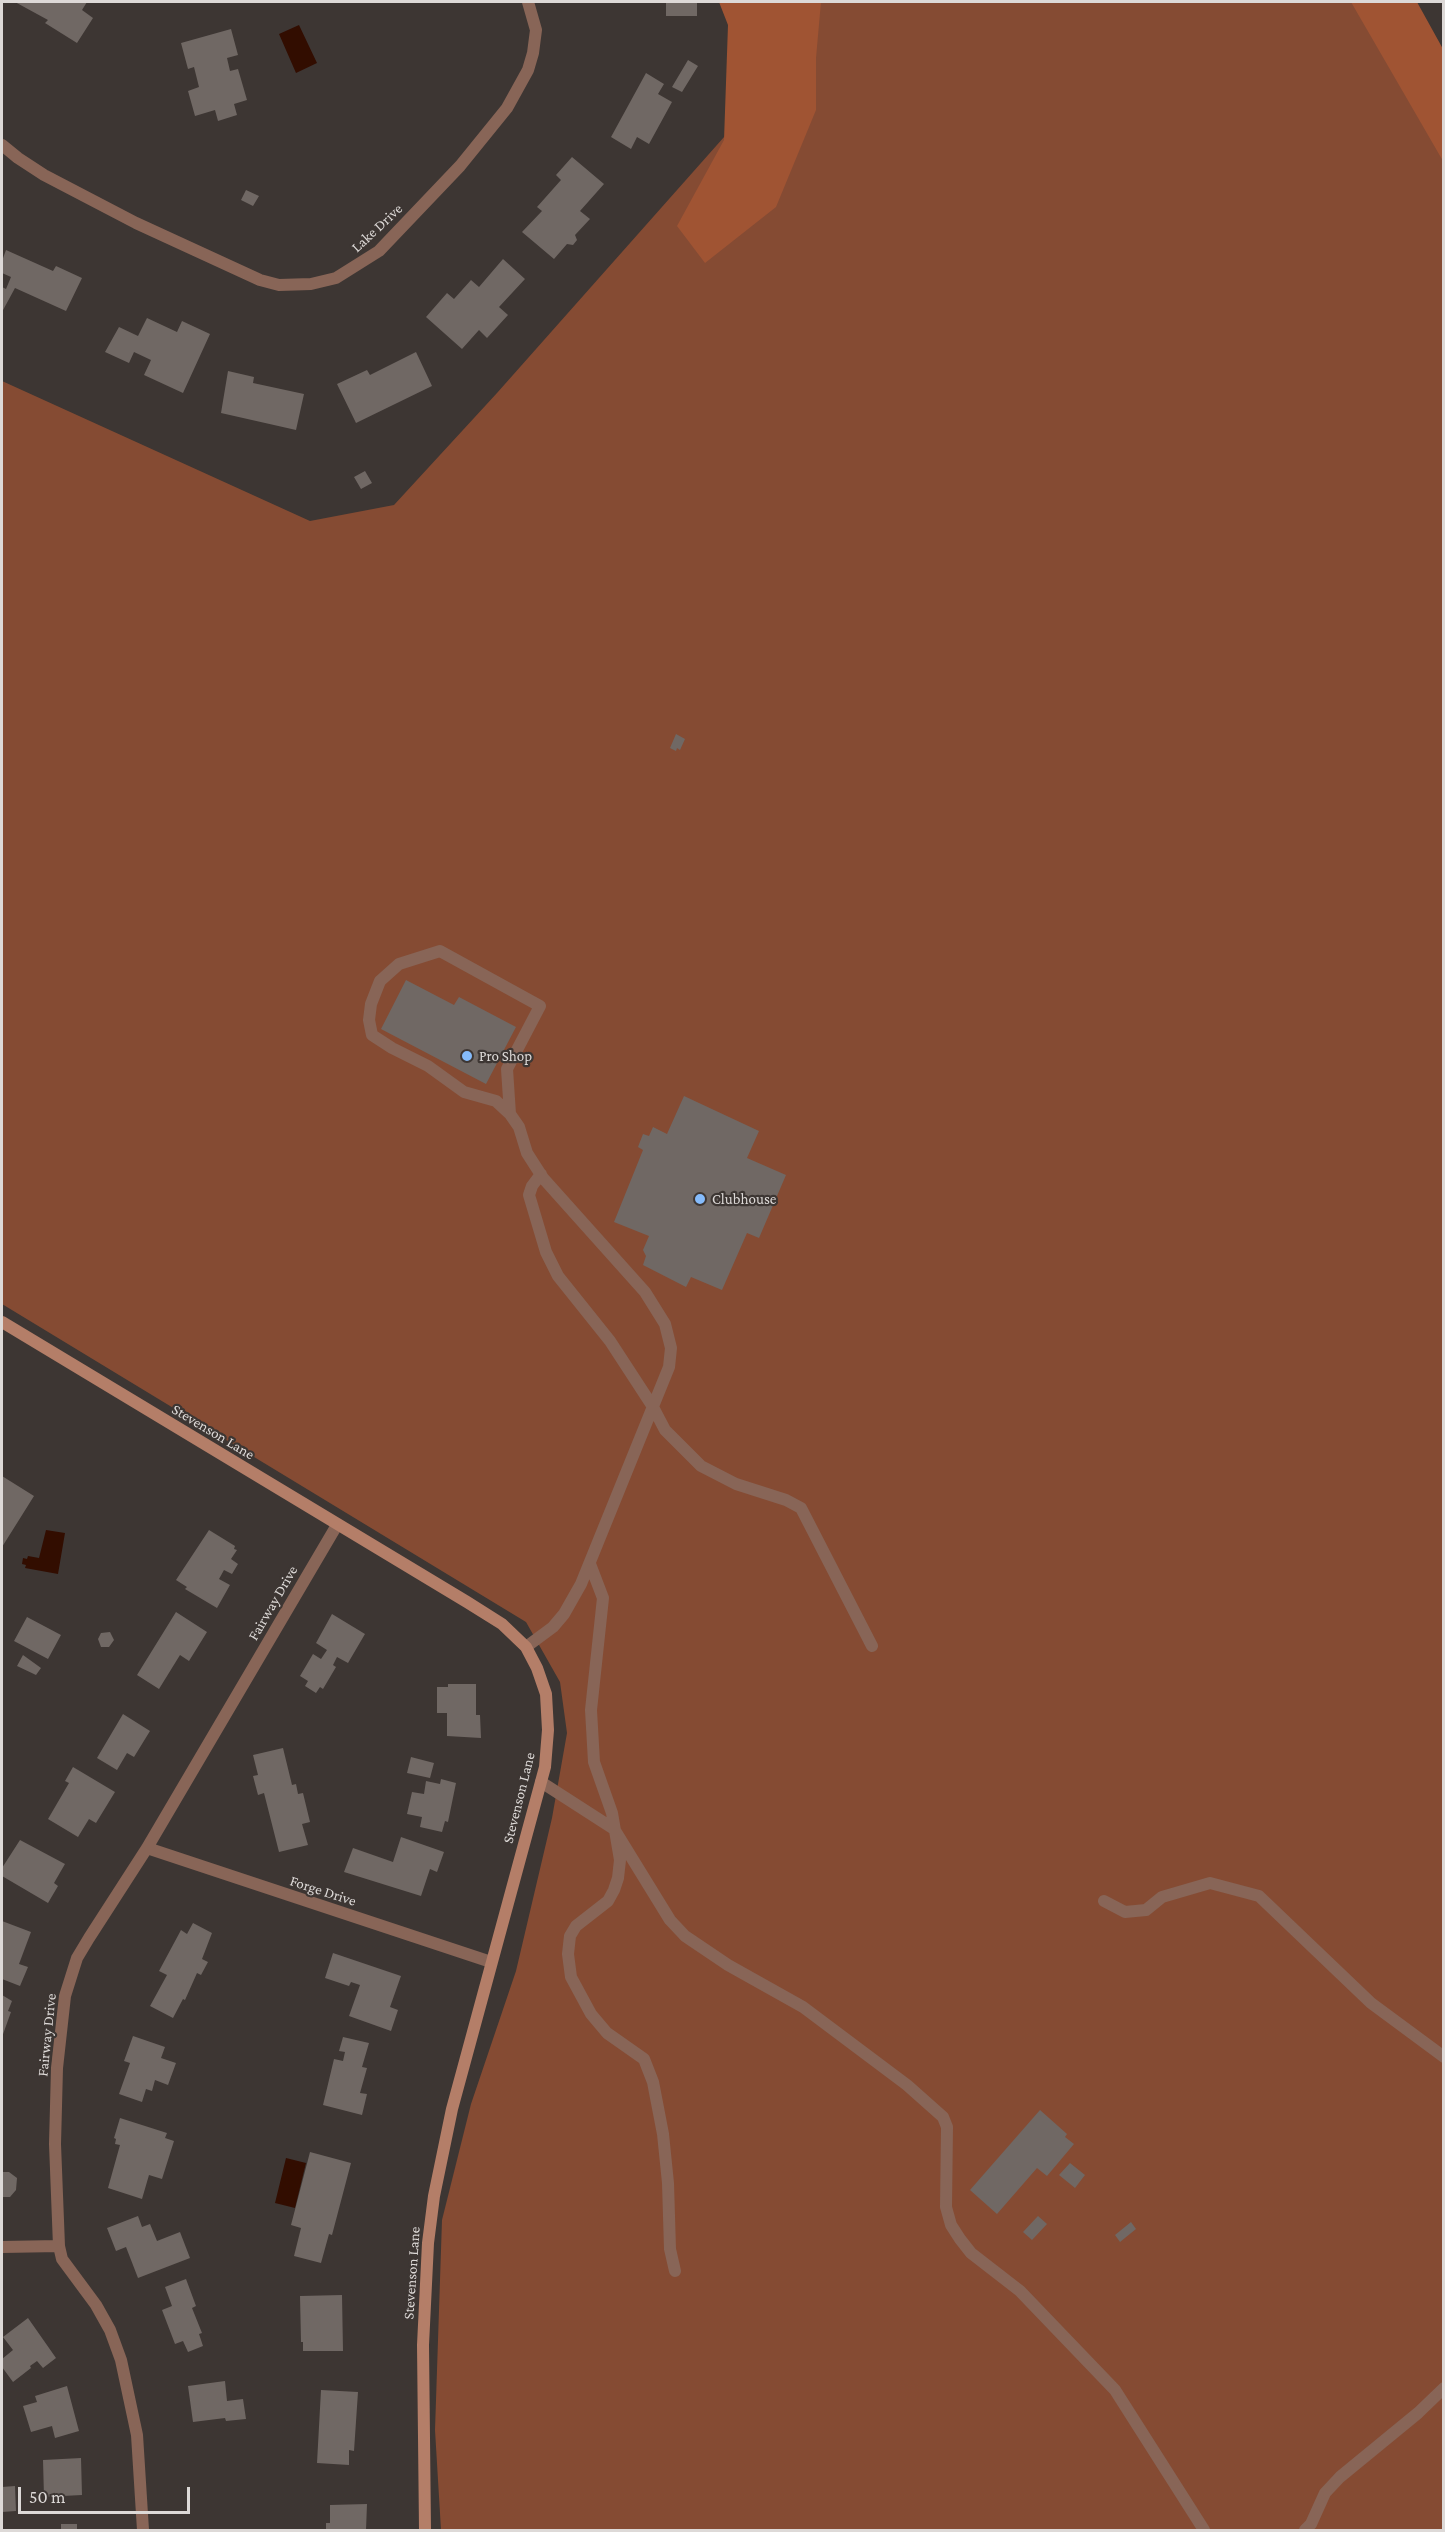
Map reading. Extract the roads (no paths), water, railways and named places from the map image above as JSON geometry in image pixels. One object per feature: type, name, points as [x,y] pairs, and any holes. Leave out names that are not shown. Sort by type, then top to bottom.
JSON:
[{"type":"street","name":"Lake Drive","points":[[2,145],[44,175],[136,223],[260,280],[279,285],[311,284],[336,278],[379,251],[460,166],[507,108],[528,70],[533,53],[536,30],[528,2]]},
{"type":"street","points":[[510,1114],[507,1069],[540,1006],[440,951],[399,964],[380,981],[371,1004],[369,1020],[372,1035],[428,1066],[464,1092],[496,1101],[510,1114],[519,1127],[527,1153],[541,1174],[645,1292],[665,1324],[672,1348],[669,1367],[590,1564],[564,1614],[553,1627],[526,1647]]},
{"type":"street","points":[[541,1174],[532,1186],[529,1195],[546,1252],[558,1276],[609,1341],[653,1407],[665,1430],[701,1466],[736,1484],[786,1500],[801,1508],[872,1646]]},
{"type":"street","name":"Stevenson Lane","points":[[2,1322],[502,1624],[526,1647],[537,1668],[546,1694],[548,1730],[545,1767],[452,2109],[434,2196],[428,2243],[423,2345],[425,2530]]},
{"type":"street","name":"Fairway Drive","points":[[143,2530],[142,2483],[137,2435],[121,2360],[110,2330],[96,2305],[62,2259],[59,2246],[55,2133],[57,2068],[64,1996],[77,1958],[147,1848],[337,1525]]},
{"type":"street","points":[[590,1564],[603,1598],[591,1710],[594,1762],[612,1813],[620,1860],[618,1878],[608,1901],[576,1926],[570,1936],[568,1954],[571,1977],[591,2014],[607,2033],[644,2059],[653,2082],[663,2134],[668,2183],[670,2249],[675,2271]]},
{"type":"street","points":[[541,1782],[614,1829],[670,1920],[685,1936],[720,1960],[803,2007],[907,2085],[943,2117],[947,2127],[946,2207],[951,2225],[971,2253],[1020,2291],[1115,2390],[1204,2530]]},
{"type":"street","name":"Forge Drive","points":[[147,1848],[491,1962]]},
{"type":"street","points":[[1104,1901],[1125,1912],[1146,1910],[1162,1897],[1210,1884],[1259,1896],[1371,2003],[1443,2057]]},
{"type":"street","points":[[2,2247],[59,2246]]},
{"type":"street","points":[[1305,2530],[1311,2524],[1325,2493],[1340,2477],[1418,2413],[1443,2388]]},
{"type":"place","name":"Pro Shop","points":[[467,1056]]},
{"type":"place","name":"Clubhouse","points":[[700,1199]]}]
